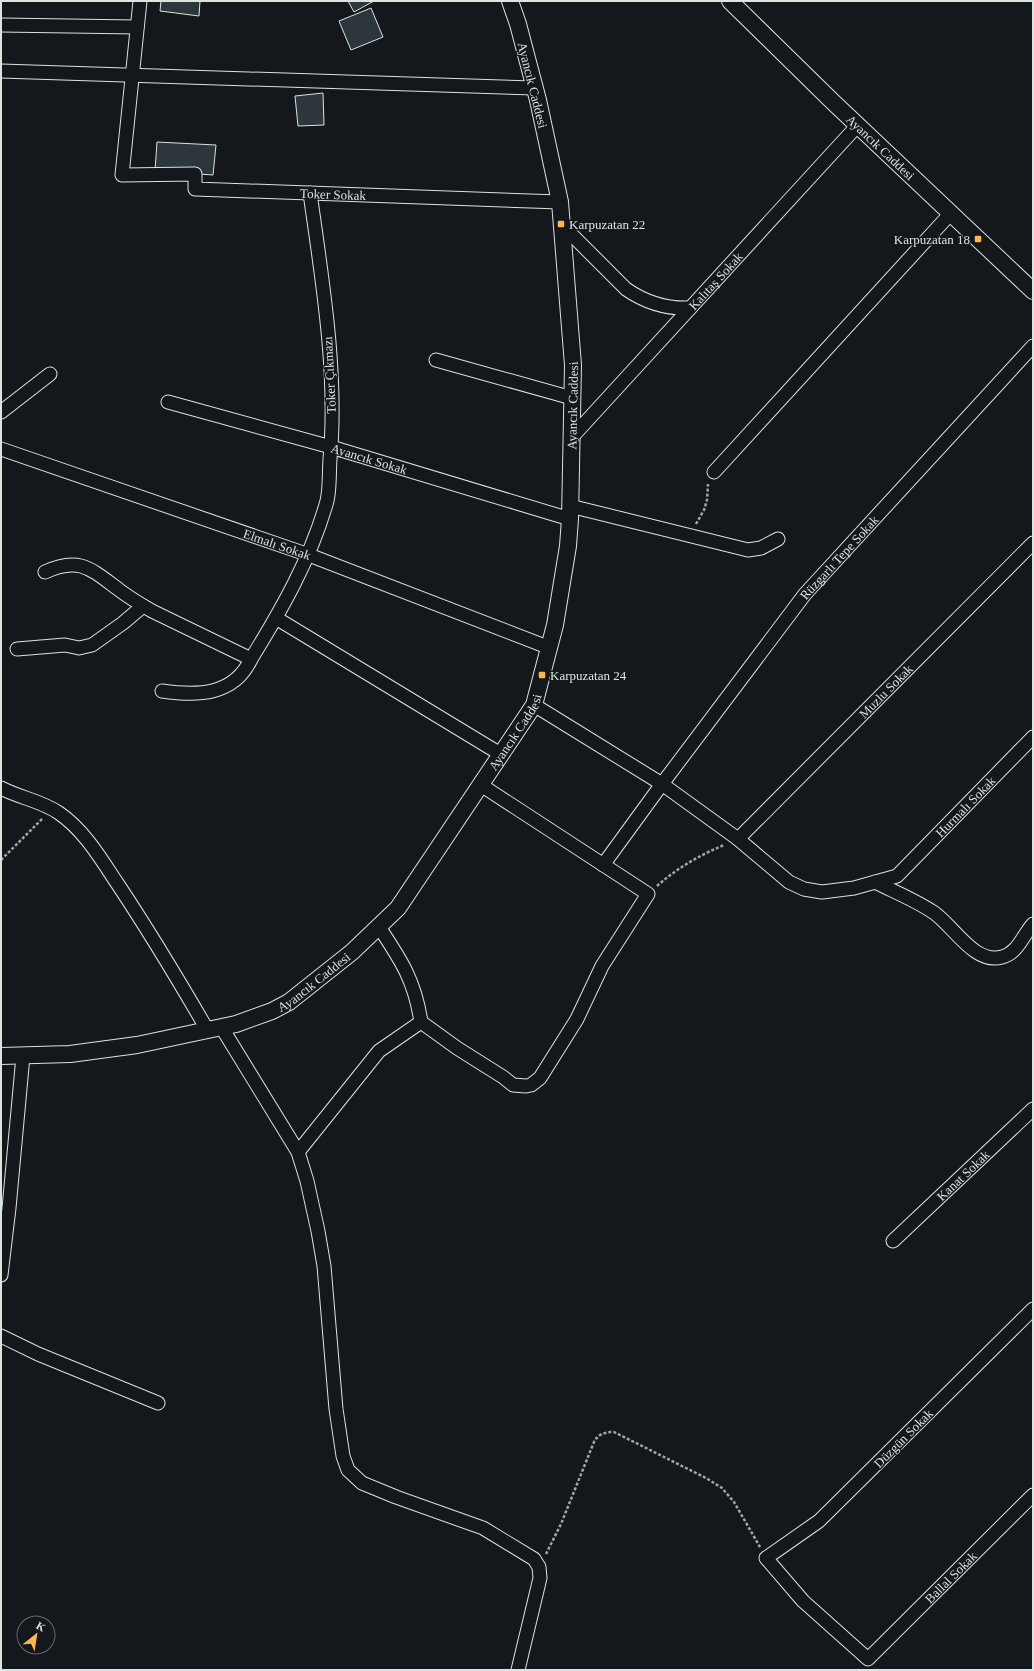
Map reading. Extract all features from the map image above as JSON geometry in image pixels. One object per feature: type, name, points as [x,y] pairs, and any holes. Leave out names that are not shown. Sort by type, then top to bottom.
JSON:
[{"type":"street","points":[[132,76],[140,1]]},
{"type":"street","name":"Ayancık Caddesi","points":[[1,1056],[23,1056],[106,1050],[215,1029],[254,1018],[288,1002],[332,970],[398,908],[534,705],[550,648],[562,586],[570,512],[573,365],[560,202],[534,88],[518,24],[510,1]]},
{"type":"street","name":"Ayancık Caddesi","points":[[730,1],[1033,291]]},
{"type":"street","points":[[1,25],[137,27]]},
{"type":"street","points":[[1,71],[534,88]]},
{"type":"street","name":"Toker Sokak","points":[[132,76],[122,175],[195,174],[195,190],[560,202]]},
{"type":"street","name":"Kalıtaş Sokak","points":[[572,437],[858,125]]},
{"type":"street","name":"Toker Çıkmazı","points":[[162,691],[187,694],[220,689],[234,682],[241,676],[276,618],[309,555],[327,500],[332,411],[329,353],[323,287],[310,193]]},
{"type":"street","points":[[714,472],[951,214]]},
{"type":"street","points":[[561,224],[626,289],[635,295],[655,305],[690,308]]},
{"type":"street","name":"Rüzgarlı Tepe Sokak","points":[[603,865],[805,594],[1033,346]]},
{"type":"street","points":[[436,360],[572,398]]},
{"type":"street","points":[[1,412],[50,374]]},
{"type":"street","name":"Ayancık Sokak","points":[[168,402],[570,512],[686,535],[748,550],[761,548],[778,539]]},
{"type":"street","name":"Elmalı Sokak","points":[[1,449],[309,555],[550,648]]},
{"type":"street","name":"Muzlu Sokak","points":[[738,839],[1033,543]]},
{"type":"street","points":[[45,572],[65,565],[75,565],[88,568],[100,574],[117,589],[142,606],[251,659]]},
{"type":"street","points":[[17,649],[65,645],[79,648],[92,645],[123,623],[142,606]]},
{"type":"street","points":[[276,618],[502,754]]},
{"type":"street","points":[[534,705],[662,784],[738,839],[789,882],[804,889],[822,892],[854,888],[875,882],[935,914],[968,946],[976,952],[989,957],[996,958],[1006,956],[1018,945],[1032,926]]},
{"type":"street","name":"Hurmalı Sokak","points":[[875,882],[897,876],[1033,738]]},
{"type":"street","points":[[379,927],[408,975],[418,1005],[421,1022],[457,1048],[503,1076],[513,1085],[531,1085],[540,1078],[577,1019],[602,966],[648,894],[481,785]]},
{"type":"street","points":[[1,788],[51,809],[68,820],[99,856],[152,938],[298,1152],[313,1206],[322,1252],[328,1302],[336,1409],[343,1456],[348,1470],[362,1483],[396,1497],[483,1528],[534,1558],[539,1567],[540,1578],[518,1670]]},
{"type":"street","points":[[298,1152],[379,1051],[421,1022]]},
{"type":"street","points":[[1,1275],[11,1192],[23,1056]]},
{"type":"street","name":"Kanat Sokak","points":[[893,1241],[1033,1109]]},
{"type":"street","name":"Düzgün Sokak","points":[[766,1558],[819,1521],[1033,1309]]},
{"type":"street","points":[[1,1336],[38,1354],[158,1403]]},
{"type":"street","name":"Ballal Sokak","points":[[766,1558],[802,1601],[868,1659],[1033,1495]]},
{"type":"path","points":[[686,535],[704,510],[707,500],[709,481],[714,472]]},
{"type":"path","points":[[1,860],[51,809]]},
{"type":"path","points":[[648,894],[687,863],[738,839]]},
{"type":"path","points":[[539,1567],[561,1524],[594,1442],[599,1436],[608,1432],[614,1432],[706,1478],[722,1488],[734,1502],[766,1558]]},
{"type":"building","points":[[161,1],[200,1],[199,16],[160,11]]},
{"type":"building","points":[[348,1],[374,1],[354,12]]},
{"type":"building","points":[[371,8],[383,37],[351,50],[339,21]]},
{"type":"building","points":[[323,93],[324,125],[298,126],[295,96]]},
{"type":"building","points":[[157,142],[216,145],[213,175],[155,171]]},
{"type":"place","name":"Karpuzatan 22","points":[[561,224]]},
{"type":"place","name":"Karpuzatan 18","points":[[978,239]]},
{"type":"place","name":"Karpuzatan 24","points":[[542,675]]}]
